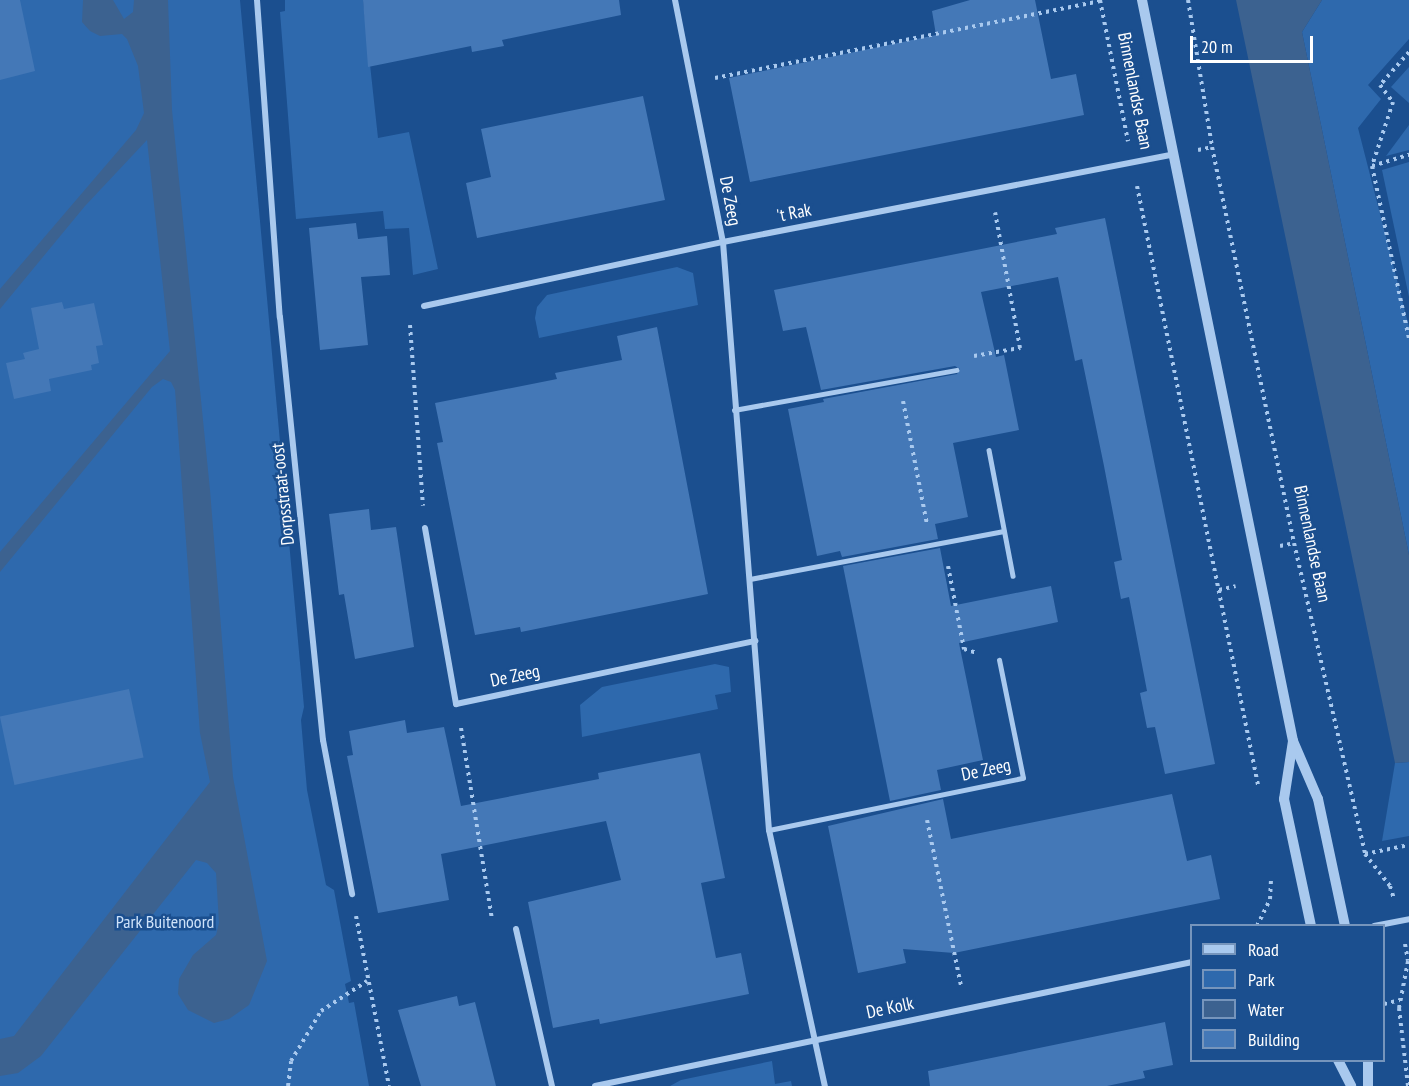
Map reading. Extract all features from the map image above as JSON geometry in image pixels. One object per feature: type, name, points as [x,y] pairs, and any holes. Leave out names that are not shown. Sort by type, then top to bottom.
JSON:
[{"type":"street","name":"Dorpsstraat-oost","points":[[256,0],[280,317],[323,740],[352,894]]},
{"type":"street","name":"De Zeeg","points":[[675,0],[723,242],[734,410],[750,579],[769,830],[825,1086]]},
{"type":"street","name":"Binnenlandse Baan","points":[[1142,0],[1293,741],[1318,799],[1345,924]]},
{"type":"street","name":"'t Rak","points":[[424,306],[723,242],[1172,155]]},
{"type":"street","points":[[425,528],[456,704]]},
{"type":"street","name":"De Zeeg","points":[[456,704],[755,641]]},
{"type":"street","name":"Binnenlandse Baan","points":[[1293,741],[1284,799],[1311,924]]},
{"type":"street","points":[[1385,924],[1409,919]]},
{"type":"street","points":[[516,929],[552,1086]]},
{"type":"street","name":"De Kolk","points":[[595,1086],[816,1038],[1190,962]]},
{"type":"street","points":[[1339,1062],[1351,1086]]},
{"type":"street","points":[[1368,1062],[1368,1086]]},
{"type":"lane","points":[[734,410],[956,370]]},
{"type":"lane","points":[[989,450],[1013,576]]},
{"type":"lane","points":[[750,579],[1004,531]]},
{"type":"lane","name":"De Zeeg","points":[[769,830],[1023,778],[999,660]]},
{"type":"path","name":"Binnenlandse Baan","points":[[1188,0],[1212,147],[1294,543],[1365,854],[1390,886],[1401,921],[1408,961],[1401,1000],[1408,1086]]},
{"type":"path","points":[[691,82],[1100,1]]},
{"type":"path","name":"Binnenlandse Baan","points":[[1100,1],[1259,789]]},
{"type":"path","points":[[1409,52],[1380,85],[1393,102],[1372,166],[1409,338]]},
{"type":"path","points":[[1372,166],[1409,155]]},
{"type":"path","points":[[956,370],[966,357],[1020,348],[992,190]]},
{"type":"path","points":[[424,306],[410,320],[425,528]]},
{"type":"path","points":[[899,380],[931,544]]},
{"type":"path","points":[[943,542],[964,649],[999,660]]},
{"type":"path","points":[[1276,546],[1294,543]]},
{"type":"path","points":[[1219,590],[1239,585]]},
{"type":"path","points":[[456,704],[493,926],[516,929]]},
{"type":"path","points":[[922,798],[966,1008]]},
{"type":"path","points":[[1365,854],[1409,845]]},
{"type":"path","points":[[352,894],[389,1086]]},
{"type":"path","points":[[288,1086],[291,1061],[321,1011],[367,981]]},
{"type":"path","points":[[1385,1004],[1401,1000]]},
{"type":"green space","name":"Park Buitenoord","points":[[0,0],[240,0],[304,707],[301,720],[307,790],[326,885],[334,890],[351,981],[345,984],[349,1003],[354,1002],[369,1086],[0,1086]]},
{"type":"green space","points":[[285,0],[363,0],[378,138],[409,132],[438,269],[413,275],[409,228],[385,229],[383,211],[296,219],[280,12],[285,11]]},
{"type":"green space","points":[[1322,0],[1409,0],[1409,39],[1368,85],[1381,99],[1358,128],[1409,327],[1409,555],[1302,32]]},
{"type":"green space","points":[[1409,67],[1409,103],[1391,87]]},
{"type":"green space","points":[[1409,125],[1409,150],[1386,156]]},
{"type":"green space","points":[[1409,162],[1409,297],[1382,170]]},
{"type":"green space","points":[[677,267],[693,273],[698,305],[539,338],[535,318],[537,307],[547,295]]},
{"type":"green space","points":[[715,664],[729,667],[731,692],[715,695],[718,709],[582,737],[580,705],[602,687]]},
{"type":"green space","points":[[1409,762],[1409,836],[1382,841],[1395,763]]},
{"type":"green space","points":[[772,1061],[775,1084],[791,1081],[792,1086],[670,1086],[681,1080]]},
{"type":"water","points":[[83,0],[113,0],[124,19],[133,12],[134,0],[168,0],[172,110],[210,490],[233,777],[267,961],[249,1005],[229,1019],[214,1023],[188,1010],[178,994],[179,979],[193,955],[216,935],[219,923],[216,873],[207,863],[196,860],[41,1056],[18,1073],[0,1076],[0,1039],[14,1036],[210,782],[200,733],[175,390],[171,382],[163,379],[152,387],[0,572],[0,552],[170,351],[147,140],[85,206],[0,309],[0,289],[136,130],[144,113],[138,66],[127,39],[122,34],[100,36],[90,31],[82,22]]},
{"type":"water","points":[[1236,0],[1322,0],[1302,32],[1409,555],[1409,762],[1395,763]]},
{"type":"building","points":[[0,0],[20,0],[35,71],[0,80]]},
{"type":"building","points":[[363,0],[619,0],[621,15],[502,40],[504,46],[472,52],[471,46],[368,67]]},
{"type":"building","points":[[970,0],[1035,0],[1051,79],[1076,74],[1084,115],[750,182],[729,78],[936,35],[932,11]]},
{"type":"building","points":[[643,96],[665,200],[477,238],[466,183],[491,177],[481,129]]},
{"type":"building","points":[[1105,218],[1215,764],[1165,774],[1155,727],[1147,728],[1140,693],[1147,691],[1129,597],[1121,599],[1114,562],[1122,560],[1104,466],[1082,359],[1075,361],[1058,277],[981,292],[996,357],[1004,355],[1019,430],[953,443],[968,517],[935,524],[938,539],[842,557],[840,551],[817,556],[788,409],[824,402],[823,399],[957,374],[960,369],[955,366],[821,390],[806,327],[783,331],[774,290],[1057,234],[1055,228]]},
{"type":"building","points":[[356,223],[358,239],[387,236],[390,275],[361,277],[368,345],[320,350],[309,228]]},
{"type":"building","points":[[62,302],[64,309],[94,303],[103,345],[96,346],[99,363],[91,365],[92,370],[49,379],[51,391],[14,399],[6,363],[25,359],[23,353],[39,349],[31,308]]},
{"type":"building","points":[[657,327],[708,594],[521,632],[520,627],[475,635],[437,443],[443,442],[435,403],[557,379],[555,373],[622,360],[617,336]]},
{"type":"building","points":[[369,509],[371,530],[396,527],[414,647],[355,659],[344,594],[339,595],[329,514]]},
{"type":"building","points":[[940,548],[951,606],[1051,586],[1058,622],[959,643],[983,760],[937,770],[941,790],[890,801],[843,566]]},
{"type":"building","points":[[129,689],[144,757],[14,785],[0,716]]},
{"type":"building","points":[[405,720],[407,733],[444,727],[461,806],[599,779],[598,773],[700,753],[725,878],[701,883],[716,958],[741,953],[749,994],[600,1024],[599,1019],[553,1028],[528,902],[621,880],[606,821],[441,854],[449,900],[378,913],[347,756],[353,755],[349,731]]},
{"type":"building","points":[[1172,794],[1187,861],[1211,855],[1220,899],[954,953],[903,949],[906,963],[858,973],[828,826],[943,799],[951,839]]},
{"type":"building","points":[[457,996],[459,1006],[475,1002],[496,1086],[421,1086],[398,1010]]},
{"type":"building","points":[[1165,1022],[1173,1065],[1143,1071],[1145,1078],[1107,1086],[930,1086],[928,1071]]}]
